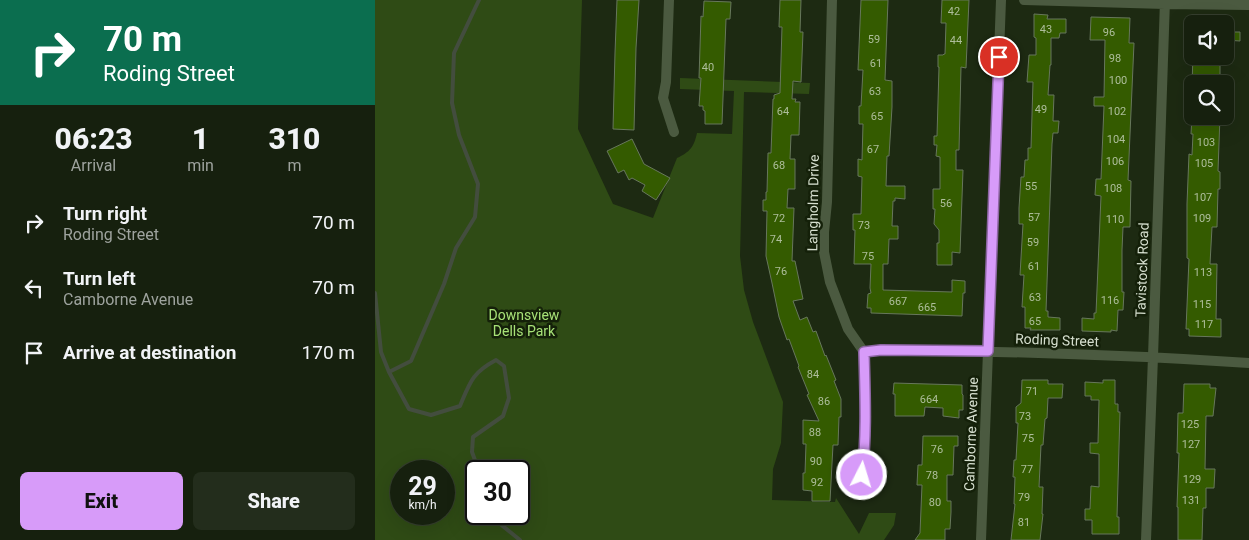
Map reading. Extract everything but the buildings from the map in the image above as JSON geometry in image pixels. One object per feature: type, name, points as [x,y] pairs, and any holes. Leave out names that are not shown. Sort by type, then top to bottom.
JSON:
[{"type":"street","points":[[669,0],[663,98],[673,132]]},
{"type":"street","name":"Langholm Drive","points":[[832,0],[824,252],[830,282],[848,329],[864,352]]},
{"type":"street","name":"Camborne Avenue","points":[[981,540],[1001,0]]},
{"type":"street","points":[[1024,0],[1249,4]]},
{"type":"street","name":"Tavistock Road","points":[[1146,540],[1165,2]]},
{"type":"street","name":"Roding Street","points":[[864,352],[881,350],[988,351],[1153,357],[1249,363]]},
{"type":"street","points":[[860,488],[864,462],[864,352]]},
{"type":"green space","name":"Downsview Dells Park","points":[[375,0],[582,0],[578,129],[613,204],[653,218],[677,158],[691,148],[697,133],[732,134],[734,91],[680,89],[680,78],[810,83],[809,94],[744,92],[740,256],[744,290],[753,322],[783,402],[781,443],[773,469],[772,500],[835,502],[836,498],[859,534],[869,513],[896,513],[894,525],[884,540],[375,540]]},
{"type":"waterway","points":[[389,372],[411,361],[444,284],[456,248],[475,217],[478,184],[459,135],[452,103],[454,53],[479,0]]},
{"type":"waterway","points":[[375,293],[381,352],[389,372],[409,409],[431,415],[460,406],[469,384],[482,369],[496,360],[504,366],[509,398],[503,416],[473,437],[472,452],[475,460]]},
{"type":"waterway","points":[[501,525],[520,540]]},
{"type":"route","points":[[862,475],[865,413],[864,352],[881,350],[988,351],[999,57]]}]
